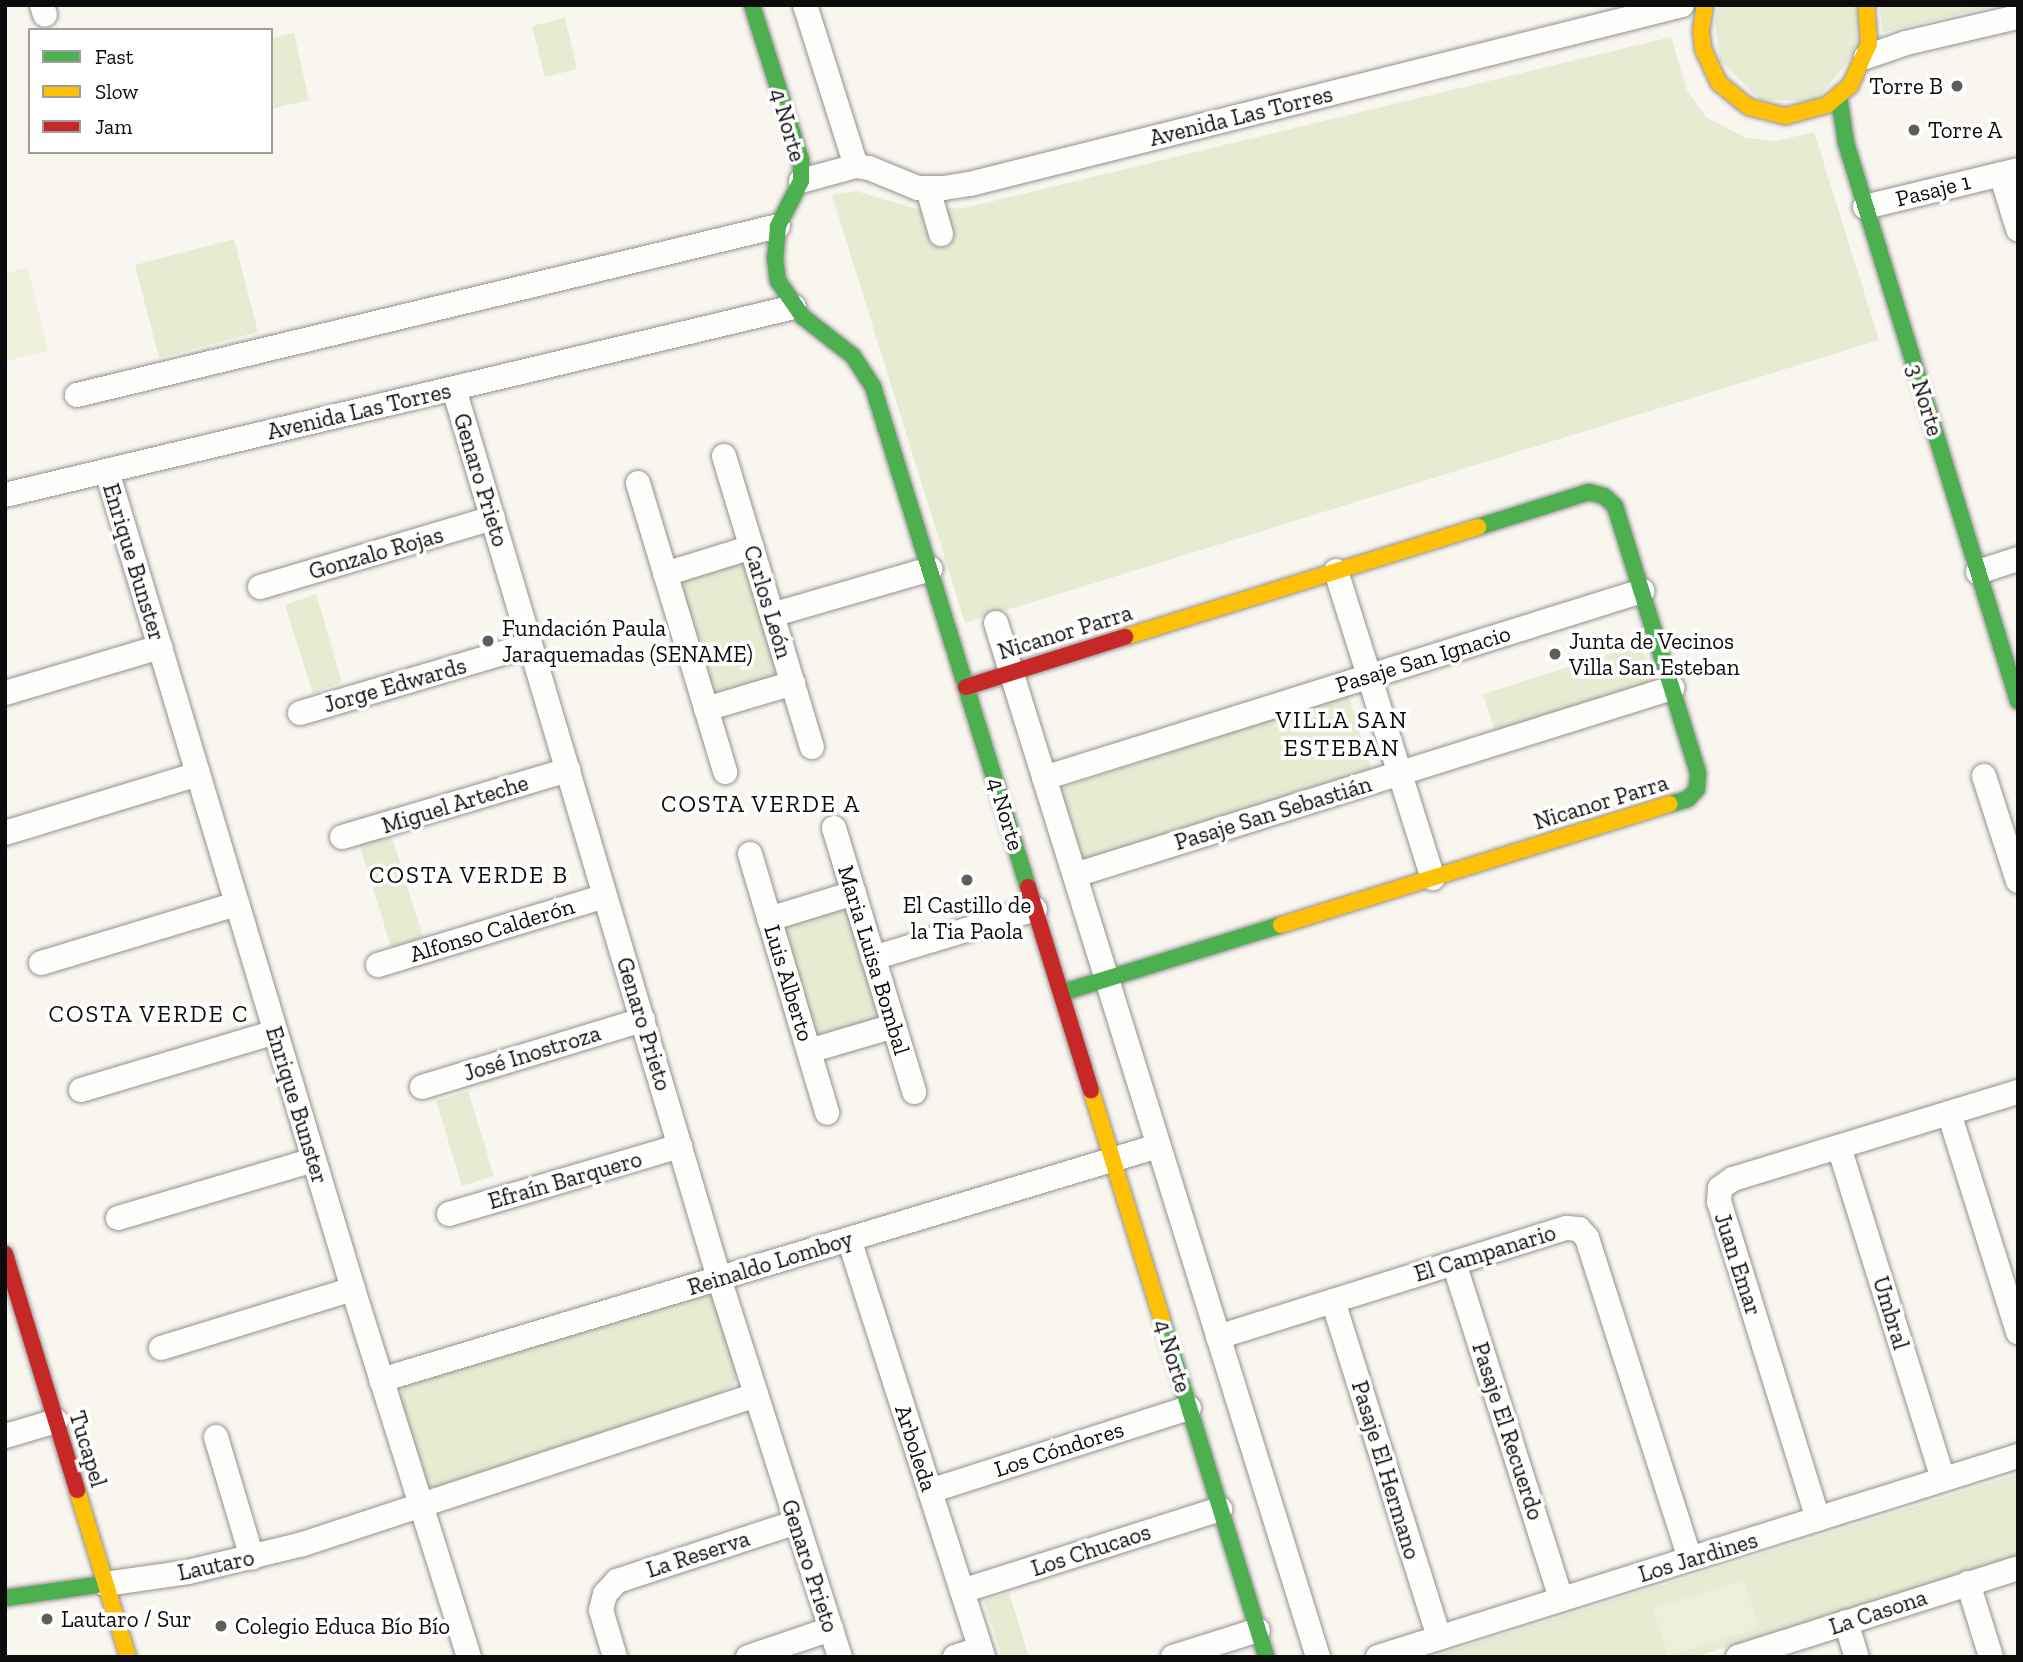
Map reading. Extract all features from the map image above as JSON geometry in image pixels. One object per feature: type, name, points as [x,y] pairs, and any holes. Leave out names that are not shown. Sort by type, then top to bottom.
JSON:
[{"type":"street","name":"4 Norte","points":[[752,5],[798,148],[801,181],[778,226],[778,281],[794,307],[853,356],[873,387],[1266,1657]]},
{"type":"street","points":[[801,181],[856,166],[805,5]]},
{"type":"street","name":"Avenida Las Torres","points":[[856,166],[928,188],[970,184],[1682,5]]},
{"type":"street","points":[[1705,5],[1701,30],[1703,49],[1714,75],[1732,97],[1767,114],[1786,116],[1814,111],[1839,97],[1855,79],[1866,57],[1870,30],[1866,5]]},
{"type":"street","points":[[1866,57],[1906,43],[2018,17]]},
{"type":"street","name":"3 Norte","points":[[1839,97],[1842,130],[2018,701]]},
{"type":"street","points":[[2009,172],[2018,229]]},
{"type":"street","name":"Pasaje 1","points":[[1865,207],[2009,172]]},
{"type":"street","points":[[928,188],[941,234]]},
{"type":"street","points":[[78,395],[778,226]]},
{"type":"street","name":"Avenida Las Torres","points":[[5,495],[794,307]]},
{"type":"street","name":"Genaro Prieto","points":[[454,389],[719,1278],[840,1657]]},
{"type":"street","name":"Carlos León","points":[[724,456],[813,747]]},
{"type":"street","name":"Enrique Bunster","points":[[107,471],[353,1289],[469,1657]]},
{"type":"street","points":[[638,483],[725,772]]},
{"type":"street","name":"Nicanor Parra","points":[[966,687],[1590,492],[1604,496],[1615,506],[1642,591],[1698,773],[1697,789],[1688,799],[1061,993]]},
{"type":"street","name":"Gonzalo Rojas","points":[[260,587],[493,518]]},
{"type":"street","points":[[665,574],[752,547]]},
{"type":"street","points":[[1978,572],[2018,559]]},
{"type":"street","points":[[772,615],[929,569]]},
{"type":"street","points":[[1336,571],[1433,878]]},
{"type":"street","name":"Pasaje San Ignacio","points":[[1044,778],[1642,591]]},
{"type":"street","name":"4 Norte","points":[[996,623],[1318,1657]]},
{"type":"street","name":"Jorge Edwards","points":[[300,713],[530,645]]},
{"type":"street","points":[[5,693],[160,647]]},
{"type":"street","points":[[706,709],[793,683]]},
{"type":"street","name":"Pasaje San Sebastián","points":[[1074,875],[1672,688]]},
{"type":"street","name":"Miguel Arteche","points":[[342,837],[568,770]]},
{"type":"street","points":[[5,833],[198,774]]},
{"type":"street","points":[[1984,776],[2018,881]]},
{"type":"street","name":"Maria Luisa Bombal","points":[[834,828],[914,1093]]},
{"type":"street","name":"Luis Alberto","points":[[750,854],[828,1113]]},
{"type":"street","points":[[769,919],[854,892]]},
{"type":"street","name":"Alfonso Calderón","points":[[378,965],[606,896]]},
{"type":"street","points":[[41,963],[237,904]]},
{"type":"street","points":[[873,958],[1035,909]]},
{"type":"street","name":"José Inostroza","points":[[422,1087],[642,1020]]},
{"type":"street","points":[[809,1051],[894,1026]]},
{"type":"street","points":[[81,1090],[275,1032]]},
{"type":"street","name":"Juan Emar","points":[[1818,1519],[1718,1198],[1720,1188],[1727,1181],[2018,1092]]},
{"type":"street","points":[[1949,1113],[2018,1332]]},
{"type":"street","name":"Efraín Barquero","points":[[449,1214],[680,1146]]},
{"type":"street","name":"Reinaldo Lomboy","points":[[381,1380],[1158,1146]]},
{"type":"street","name":"Umbral","points":[[1839,1147],[1943,1479]]},
{"type":"street","points":[[118,1218],[314,1160]]},
{"type":"street","name":"El Campanario","points":[[1218,1337],[1566,1228],[1573,1227],[1584,1232],[1690,1559]]},
{"type":"street","name":"Arboleda","points":[[849,1240],[981,1653]]},
{"type":"street","name":"Pasaje El Recuerdo","points":[[1454,1263],[1561,1599]]},
{"type":"street","name":"Tucapel","points":[[7,1268],[128,1657]]},
{"type":"street","points":[[161,1348],[353,1289]]},
{"type":"street","name":"Pasaje El Hermano","points":[[1333,1301],[1439,1638]]},
{"type":"street","name":"Lautaro","points":[[5,1598],[188,1572],[252,1558],[421,1507],[756,1395]]},
{"type":"street","name":"Los Cóndores","points":[[930,1491],[1189,1408]]},
{"type":"street","points":[[5,1436],[56,1421]]},
{"type":"street","points":[[216,1437],[252,1558]]},
{"type":"street","name":"Los Jardines","points":[[1378,1657],[2018,1456]]},
{"type":"street","name":"Los Chucaos","points":[[962,1591],[1220,1509]]},
{"type":"street","name":"La Reserva","points":[[615,1657],[602,1618],[605,1594],[610,1587],[625,1578],[796,1522]]},
{"type":"street","name":"La Casona","points":[[1738,1657],[2018,1568]]},
{"type":"street","points":[[1968,1583],[1991,1657]]},
{"type":"street","points":[[1846,1622],[1857,1657]]},
{"type":"street","points":[[748,1657],[831,1629]]},
{"type":"street","points":[[1173,1657],[1258,1630]]},
{"type":"street","points":[[955,1657],[981,1653]]},
{"type":"green space","points":[[1719,5],[1859,5],[1862,44],[1816,101],[1760,100],[1720,60],[1715,22]]},
{"type":"green space","points":[[1879,5],[1998,5],[1883,32]]},
{"type":"green space","points":[[565,18],[577,69],[545,77],[532,26]]},
{"type":"green space","points":[[294,33],[309,100],[273,109],[273,38]]},
{"type":"green space","points":[[1671,37],[1687,90],[1706,117],[1746,138],[1776,141],[1814,132],[1879,340],[965,623],[832,195],[856,191],[917,209],[964,208]]},
{"type":"green space","points":[[234,239],[258,332],[159,358],[135,265]]},
{"type":"green space","points":[[28,268],[48,351],[6,361],[5,273]]},
{"type":"green space","points":[[740,558],[749,566],[779,671],[773,682],[720,697],[708,689],[678,585],[683,574]]},
{"type":"green space","points":[[316,594],[342,682],[313,694],[285,605]]},
{"type":"green space","points":[[1641,644],[1653,681],[1651,687],[1497,737],[1483,694]]},
{"type":"green space","points":[[1348,694],[1371,769],[1084,861],[1060,788]]},
{"type":"green space","points":[[391,834],[423,937],[391,947],[359,843]]},
{"type":"green space","points":[[846,905],[880,1018],[813,1037],[780,928]]},
{"type":"green space","points":[[468,1091],[494,1176],[462,1186],[436,1101]]},
{"type":"green space","points":[[698,1293],[708,1294],[713,1299],[738,1371],[734,1385],[717,1395],[439,1488],[425,1486],[398,1397],[405,1384]]},
{"type":"green space","points":[[2018,1474],[2018,1556],[1695,1657],[1432,1657]]},
{"type":"green space","points":[[1744,1580],[1759,1628],[1668,1656],[1653,1608]]},
{"type":"green space","points":[[1009,1593],[1029,1657],[1002,1657],[984,1601]]},
{"type":"traffic: fast","points":[[752,5],[801,160],[801,181],[778,226],[775,258],[778,281],[803,317],[853,356],[873,387],[1028,887]]},
{"type":"traffic: fast","points":[[1839,97],[1846,143],[2018,701]]},
{"type":"traffic: fast","points":[[1478,527],[1589,492],[1604,496],[1615,506],[1698,773],[1697,789],[1688,799],[1670,804]]},
{"type":"traffic: fast","points":[[1061,993],[1281,925]]},
{"type":"traffic: fast","points":[[1162,1320],[1266,1657]]},
{"type":"traffic: fast","points":[[5,1598],[105,1584]]},
{"type":"traffic: slow","points":[[1705,5],[1701,30],[1703,49],[1719,83],[1749,107],[1786,116],[1827,105],[1850,86],[1869,44],[1866,5]]},
{"type":"traffic: slow","points":[[1125,637],[1478,527]]},
{"type":"traffic: slow","points":[[1281,925],[1670,804]]},
{"type":"traffic: slow","points":[[1091,1090],[1162,1320]]},
{"type":"traffic: slow","points":[[77,1490],[128,1657]]},
{"type":"traffic: jam","points":[[966,687],[1125,637]]},
{"type":"traffic: jam","points":[[1028,887],[1091,1090]]},
{"type":"traffic: jam","points":[[5,1254],[77,1490]]},
{"type":"place","name":"Torre B","points":[[1957,86]]},
{"type":"place","name":"Torre A","points":[[1914,130]]},
{"type":"place","name":"Fundación Paula Jaraquemadas (SENAME)","points":[[488,641]]},
{"type":"place","name":"Junta de Vecinos Villa San Esteban","points":[[1555,654]]},
{"type":"place","name":"El Castillo de la Tia Paola","points":[[967,880]]},
{"type":"place","name":"Lautaro / Sur","points":[[47,1619]]},
{"type":"place","name":"Colegio Educa Bío Bío","points":[[221,1626]]},
{"type":"district","name":"VILLA SAN ESTEBAN","points":[[1342,734]]},
{"type":"district","name":"COSTA VERDE A","points":[[761,804]]},
{"type":"district","name":"COSTA VERDE B","points":[[469,875]]},
{"type":"district","name":"COSTA VERDE C","points":[[149,1014]]}]
